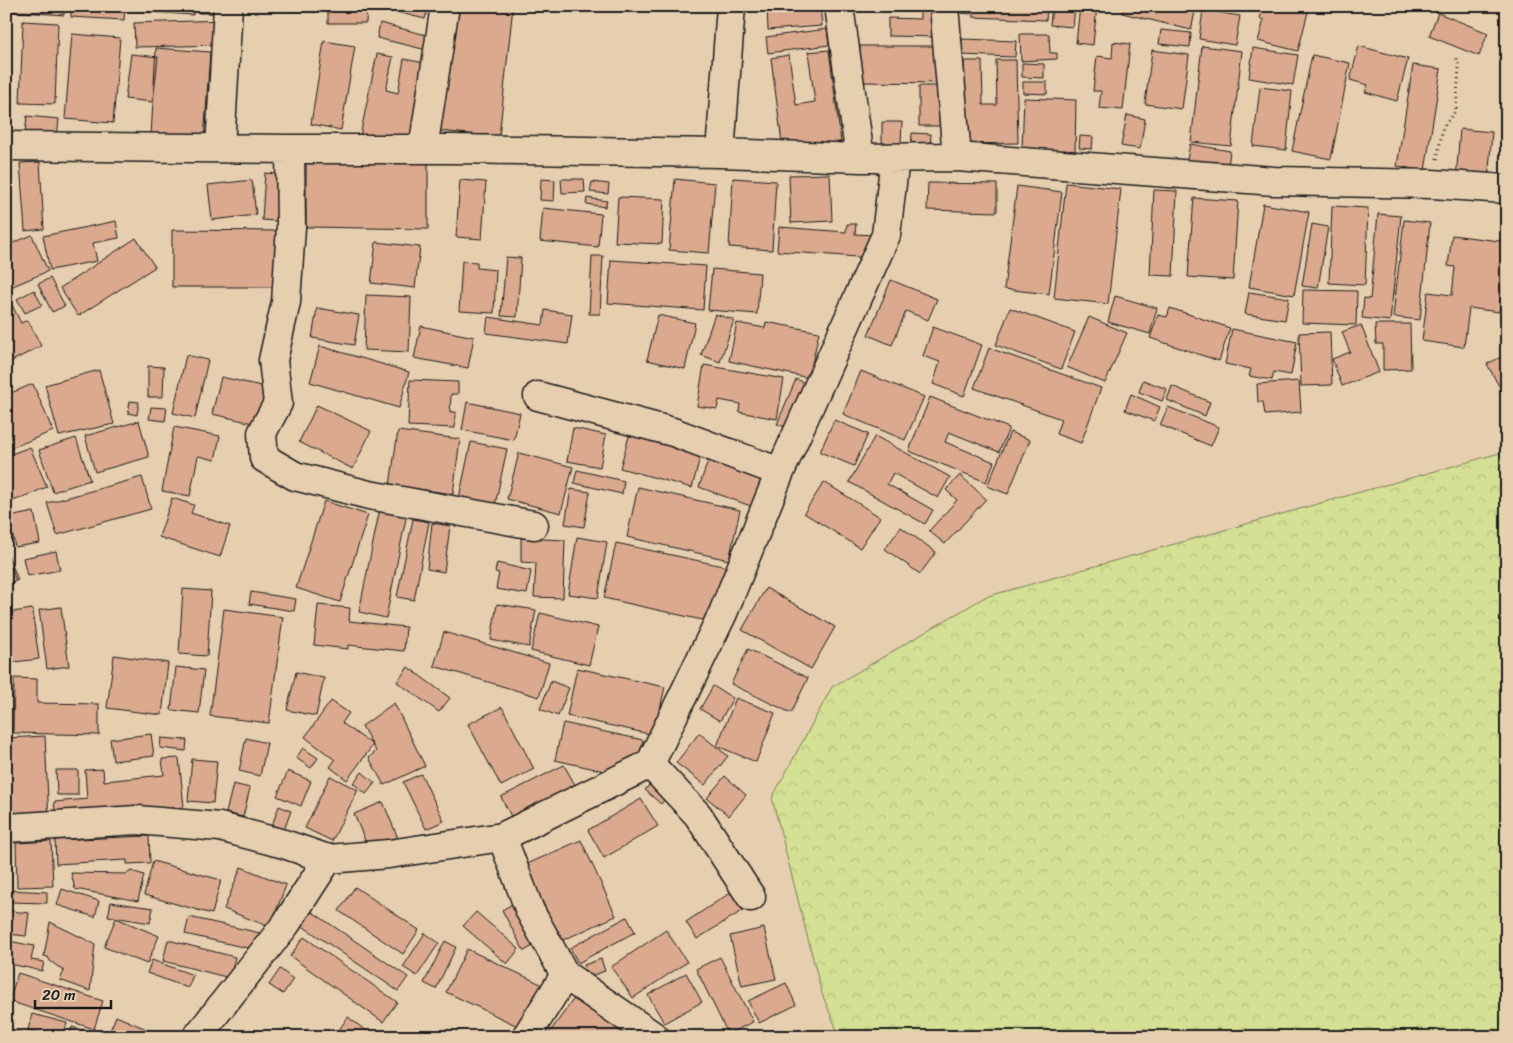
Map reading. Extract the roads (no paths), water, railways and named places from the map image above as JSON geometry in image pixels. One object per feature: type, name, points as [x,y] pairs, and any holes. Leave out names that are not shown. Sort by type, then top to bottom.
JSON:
[{"type":"street","points":[[220,148],[228,6]]},
{"type":"street","points":[[423,149],[446,6]]},
{"type":"street","points":[[720,153],[732,6]]},
{"type":"street","points":[[839,6],[860,158]]},
{"type":"street","points":[[944,6],[957,157]]},
{"type":"street","points":[[6,146],[720,153],[860,158],[957,157],[1274,181],[1432,184],[1506,188]]},
{"type":"street","points":[[290,149],[291,227],[286,302],[273,360],[278,403],[262,433],[264,458],[295,476],[369,495],[534,525]]},
{"type":"street","points":[[6,828],[137,820],[220,827],[284,844],[328,859],[390,854],[502,837],[650,764],[722,613],[780,472],[886,236],[895,158]]},
{"type":"street","points":[[538,396],[672,432],[780,472]]},
{"type":"street","points":[[650,764],[698,815],[751,897]]},
{"type":"street","points":[[502,837],[530,911],[565,975],[655,1037]]},
{"type":"street","points":[[197,1037],[286,924],[328,859]]},
{"type":"street","points":[[526,1037],[565,975]]}]
